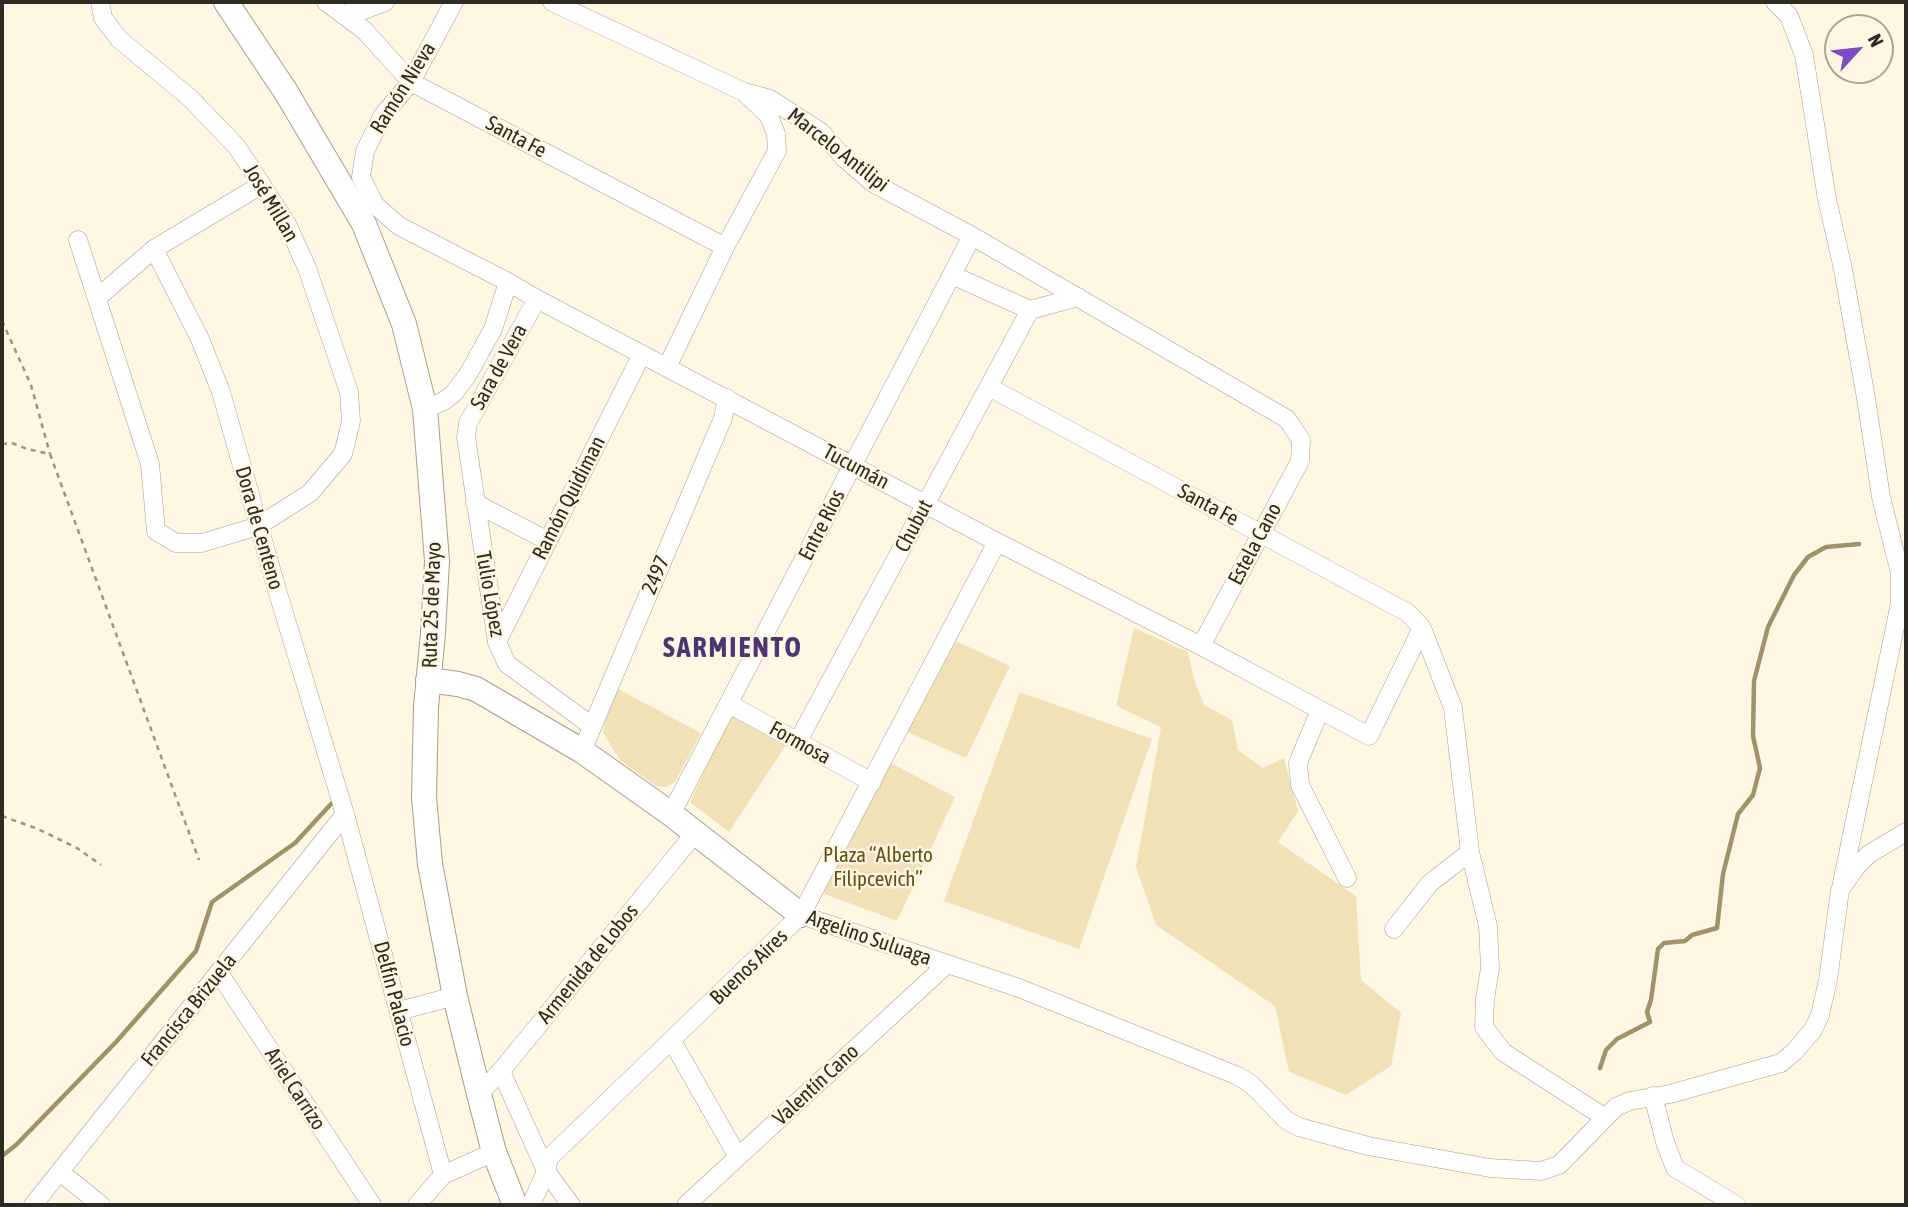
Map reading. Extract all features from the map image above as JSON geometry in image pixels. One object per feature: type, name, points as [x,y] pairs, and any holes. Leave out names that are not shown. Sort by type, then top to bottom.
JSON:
[{"type":"main road","name":"Ruta 25 de Mayo","points":[[226,2],[286,92],[364,224],[404,324],[425,409],[437,561],[426,707],[424,797],[430,864],[455,996],[479,1094],[494,1152],[515,1205]]},
{"type":"main road","name":"Argelino Suluaga","points":[[428,680],[444,681],[475,690],[582,751],[671,814],[802,915]]},
{"type":"street","name":"José Millan","points":[[100,2],[103,18],[119,39],[190,99],[237,147],[287,224],[307,268],[349,392],[351,421],[343,454],[310,493],[258,526]]},
{"type":"street","name":"Santa Fe","points":[[326,2],[364,30],[411,82],[725,247]]},
{"type":"street","points":[[344,14],[385,2]]},
{"type":"street","name":"Ramón Nieva","points":[[361,177],[365,151],[383,115],[411,82],[454,2]]},
{"type":"street","name":"Marcelo Antilipi","points":[[552,2],[744,92],[770,99],[821,132],[844,158],[873,183],[972,236],[1287,418],[1301,440]]},
{"type":"street","name":"Argelino Suluaga","points":[[802,915],[1019,988],[1238,1076],[1251,1084],[1286,1120],[1299,1127],[1357,1143],[1490,1168],[1541,1171],[1559,1165],[1616,1107],[1630,1101],[1671,1094],[1781,1063],[1805,1041],[1814,1030],[1820,1015],[1828,980],[1840,890],[1900,603],[1903,574],[1881,497],[1866,398],[1843,269],[1827,199],[1804,55],[1788,16],[1775,2]]},
{"type":"street","points":[[667,367],[725,247],[777,151],[776,134],[769,116],[744,92]]},
{"type":"street","name":"Tucumán","points":[[361,177],[375,205],[399,226],[1369,736],[1422,628]]},
{"type":"street","points":[[97,298],[153,249],[261,185]]},
{"type":"street","name":"Entre Ríos","points":[[671,814],[972,236]]},
{"type":"street","points":[[78,240],[150,464],[156,531],[176,544],[202,543],[258,526]]},
{"type":"street","name":"Dora de Centeno","points":[[153,249],[200,339],[221,392],[258,526],[345,814]]},
{"type":"street","points":[[952,275],[1030,310],[1078,297]]},
{"type":"street","points":[[425,409],[444,401],[467,376],[493,330],[508,282]]},
{"type":"street","name":"Sara de Vera","points":[[466,437],[468,423],[537,299]]},
{"type":"street","name":"Chubut","points":[[798,741],[1030,310]]},
{"type":"street","name":"Ramón Quidiman","points":[[497,642],[642,355]]},
{"type":"street","name":"Santa Fe","points":[[989,387],[1408,613],[1422,628]]},
{"type":"street","name":"2497","points":[[582,751],[723,418],[727,398]]},
{"type":"street","name":"Tulio López","points":[[466,437],[497,642],[507,664],[592,726]]},
{"type":"street","name":"Estela Cano","points":[[1200,646],[1300,461],[1301,440]]},
{"type":"street","points":[[475,503],[548,541]]},
{"type":"street","name":"Buenos Aires","points":[[531,1205],[550,1158],[802,915],[997,542]]},
{"type":"street","points":[[1422,628],[1453,708],[1470,852],[1488,926],[1490,968],[1485,999],[1485,1027],[1503,1052],[1604,1117]]},
{"type":"street","name":"Formosa","points":[[729,704],[872,782]]},
{"type":"street","points":[[1320,710],[1298,763],[1300,786],[1347,878]]},
{"type":"street","name":"Francisca Brizuela","points":[[33,1205],[345,814]]},
{"type":"street","name":"Delfín Palacio","points":[[345,814],[443,1175]]},
{"type":"street","points":[[1840,890],[1869,854],[1906,832]]},
{"type":"street","name":"Armenida de Lobos","points":[[479,1094],[502,1071],[695,833]]},
{"type":"street","points":[[1394,929],[1430,883],[1470,852]]},
{"type":"street","name":"Valentín Cano","points":[[686,1205],[946,965]]},
{"type":"street","name":"Ariel Carrizo","points":[[219,973],[372,1205]]},
{"type":"street","points":[[399,1011],[455,996]]},
{"type":"street","points":[[672,1041],[738,1157]]},
{"type":"street","points":[[502,1071],[546,1171],[571,1205]]},
{"type":"street","points":[[1653,1096],[1675,1168],[1736,1205]]},
{"type":"street","points":[[416,1205],[443,1175],[494,1152]]},
{"type":"street","points":[[60,1172],[101,1205]]},
{"type":"path","points":[[2,321],[31,385],[50,454],[199,860]]},
{"type":"path","points":[[2,444],[12,443],[50,454]]},
{"type":"path","points":[[2,816],[38,829],[77,848],[101,865]]},
{"type":"green space","points":[[1134,628],[1188,652],[1195,683],[1204,705],[1232,720],[1238,750],[1263,768],[1284,758],[1298,811],[1278,842],[1356,896],[1361,980],[1401,1013],[1391,1066],[1346,1095],[1289,1072],[1275,1006],[1156,925],[1136,867],[1161,727],[1116,706]]},
{"type":"green space","points":[[956,641],[1010,666],[966,758],[907,732]]},
{"type":"green space","points":[[616,688],[701,733],[675,782],[666,787],[656,786],[620,760],[603,733],[607,702]]},
{"type":"green space","points":[[1020,692],[1152,739],[1079,949],[944,901]]},
{"type":"green space","points":[[732,711],[788,742],[729,832],[690,802]]},
{"type":"green space","name":"Plaza “Alberto Filipcevich”","points":[[889,762],[955,797],[897,921],[819,892]]},
{"type":"waterway","points":[[1600,1068],[1606,1050],[1617,1039],[1650,1022],[1647,1012],[1658,949],[1664,943],[1685,941],[1692,935],[1717,928],[1723,874],[1738,814],[1753,795],[1760,768],[1753,736],[1754,681],[1768,627],[1794,575],[1808,557],[1826,547],[1859,544]]},
{"type":"waterway","points":[[2,1156],[16,1145],[116,1042],[196,951],[212,902],[295,843],[331,804]]},
{"type":"district","name":"SARMIENTO","points":[[733,648]]}]
